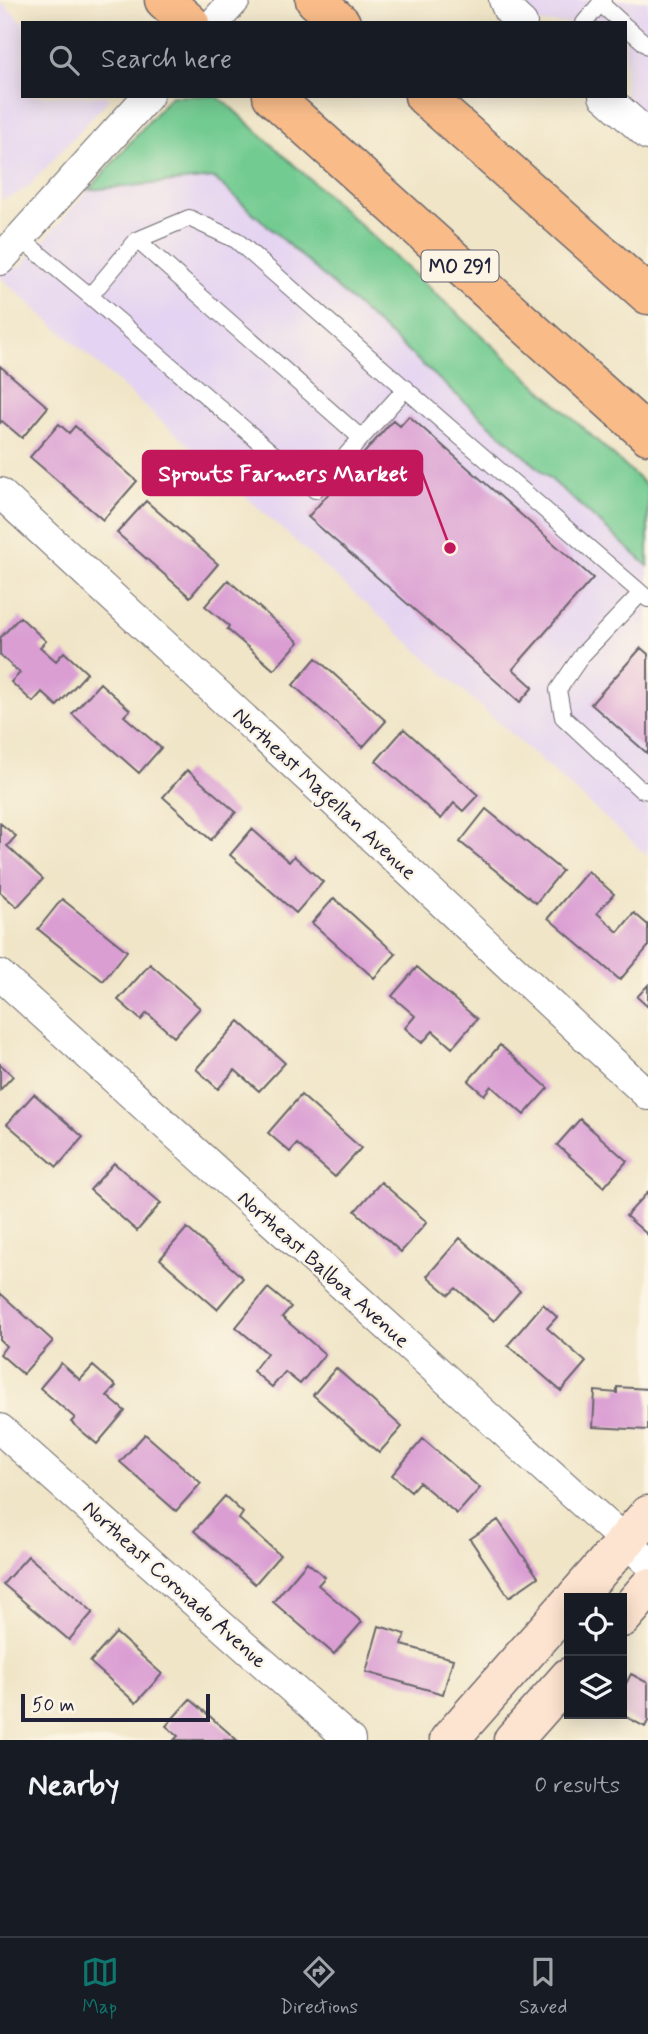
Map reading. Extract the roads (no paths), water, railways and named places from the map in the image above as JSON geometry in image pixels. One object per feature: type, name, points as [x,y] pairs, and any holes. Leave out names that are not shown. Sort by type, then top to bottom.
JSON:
[{"type":"main road","points":[[164,0],[188,21]]},
{"type":"main road","name":"MO 291","points":[[274,98],[648,435]]},
{"type":"main road","points":[[426,98],[648,295]]},
{"type":"main road","points":[[581,1593],[640,1539]]},
{"type":"main road","points":[[627,1612],[648,1588]]},
{"type":"main road","points":[[449,1740],[564,1610]]},
{"type":"main road","points":[[513,1740],[564,1683]]},
{"type":"street","points":[[216,21],[235,0]]},
{"type":"street","points":[[504,0],[508,10],[520,21]]},
{"type":"street","points":[[0,260],[10,230],[146,98]]},
{"type":"street","points":[[606,98],[648,135]]},
{"type":"street","name":"Northeast Magellan Avenue","points":[[0,493],[648,1095]]},
{"type":"street","name":"Northeast Balboa Avenue","points":[[0,975],[640,1539]]},
{"type":"street","name":"Northeast Coronado Avenue","points":[[0,1429],[350,1740]]},
{"type":"lane","points":[[586,21],[602,2],[621,21]]},
{"type":"lane","points":[[627,27],[648,46]]},
{"type":"lane","points":[[90,296],[137,240],[189,218],[236,240],[644,596],[582,655],[558,690],[563,717],[640,789],[648,791]]},
{"type":"lane","points":[[10,230],[315,490],[406,387]]},
{"type":"lane","points":[[137,240],[361,438]]},
{"type":"place","name":"Sprouts Farmers Market","points":[[450,548]]}]
